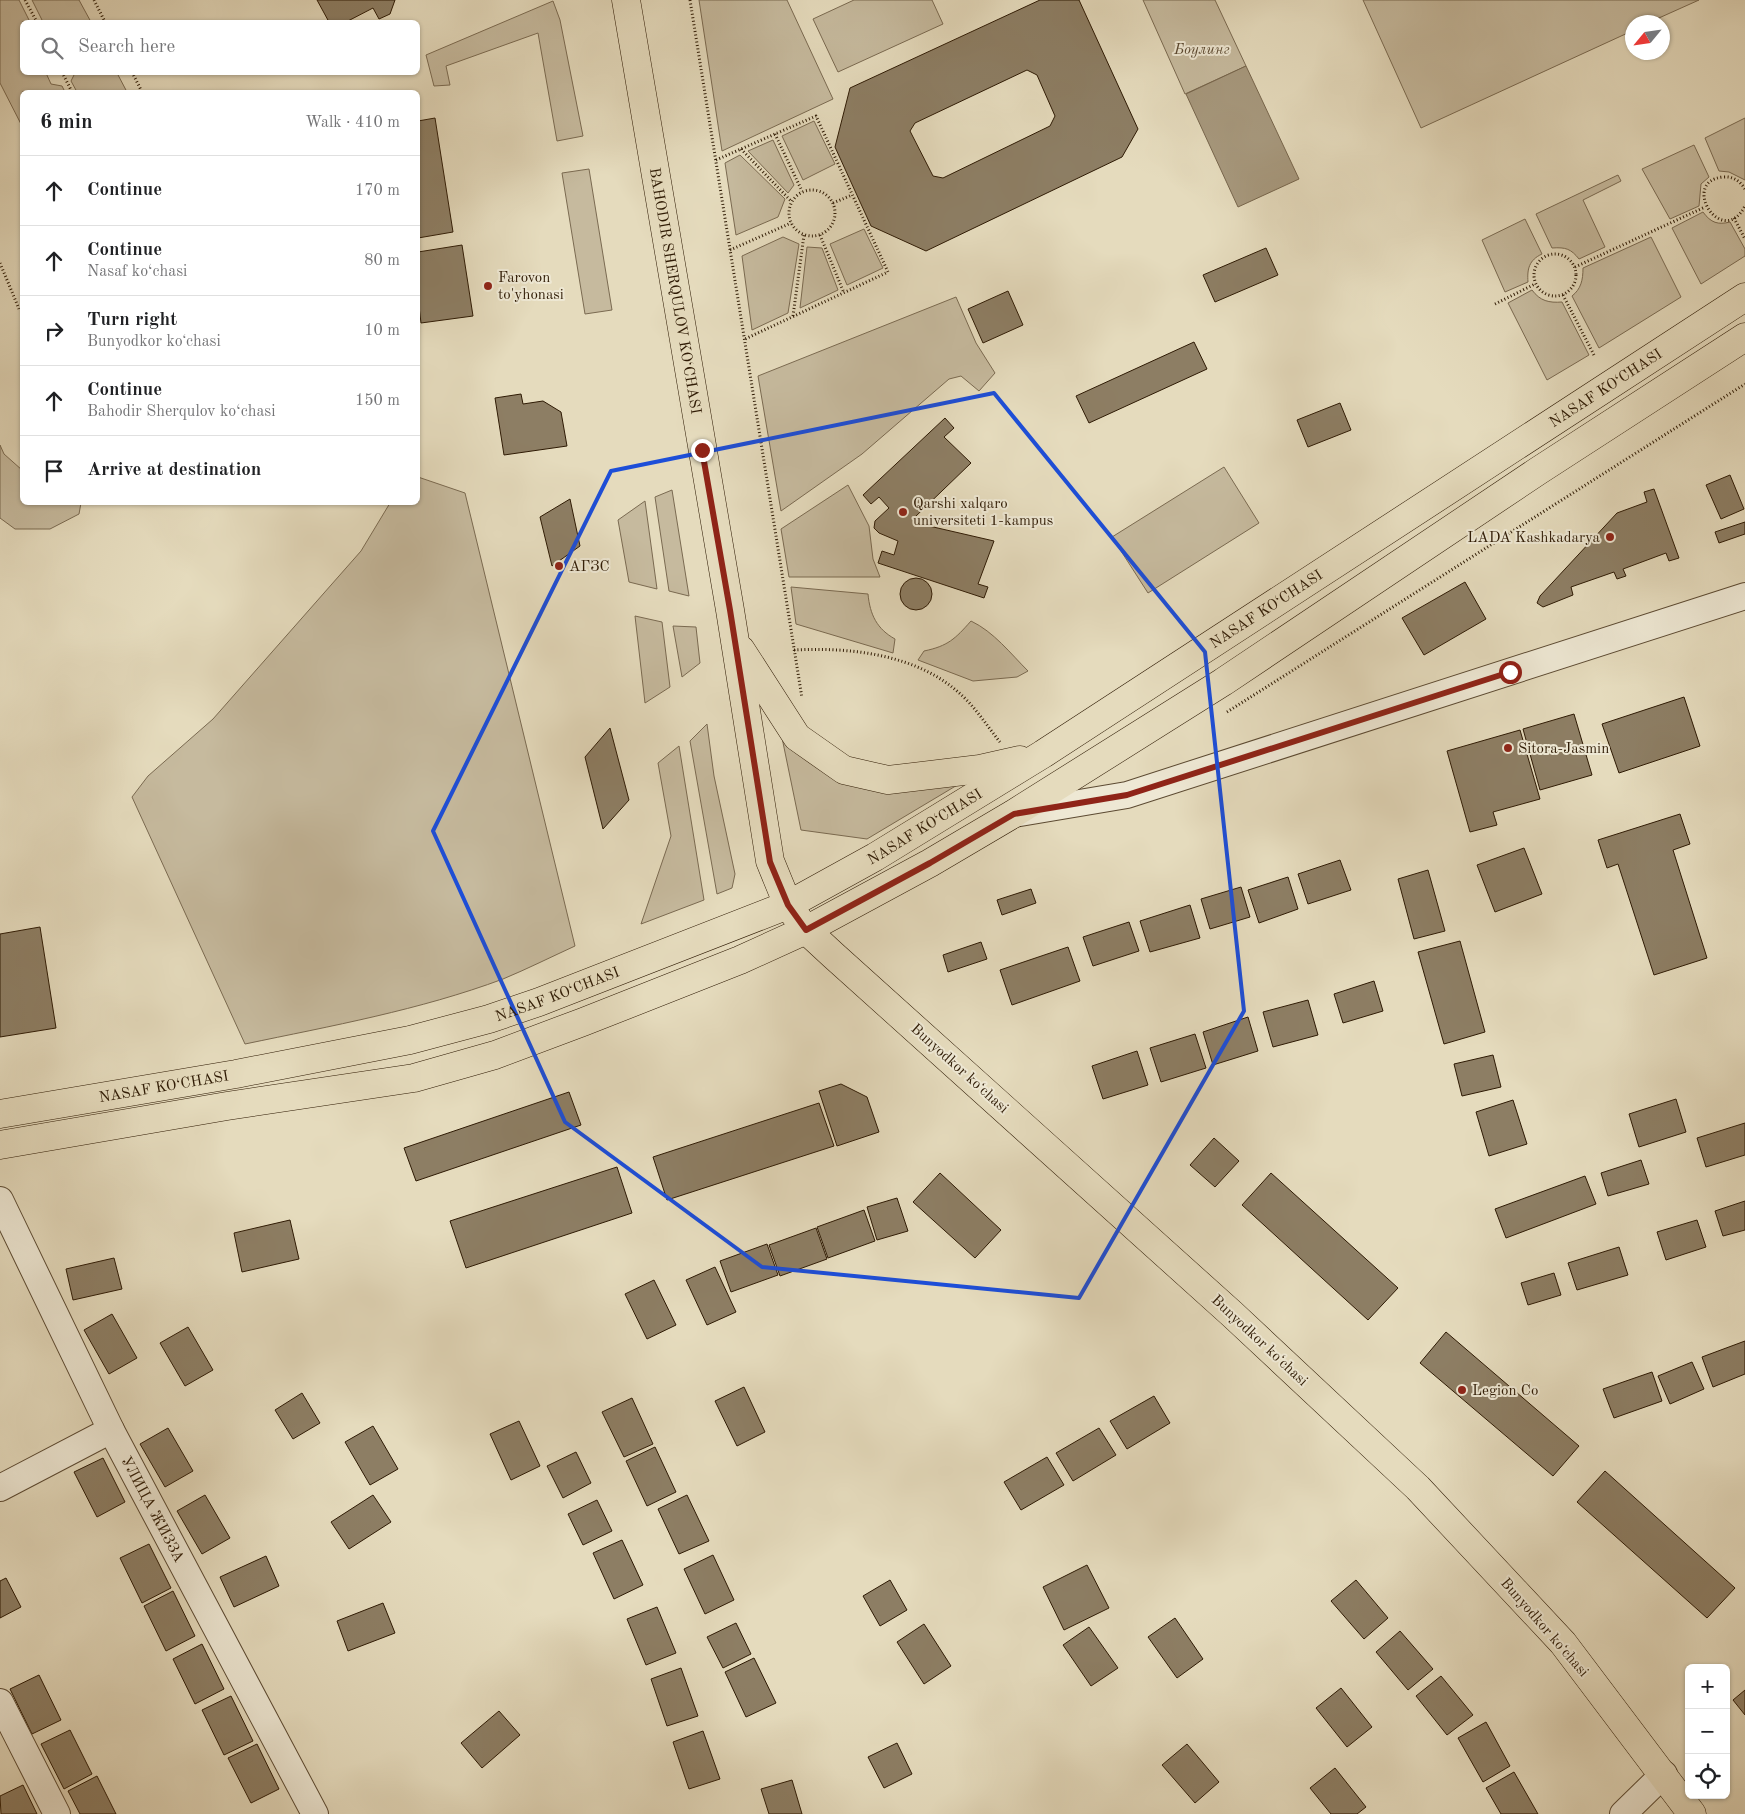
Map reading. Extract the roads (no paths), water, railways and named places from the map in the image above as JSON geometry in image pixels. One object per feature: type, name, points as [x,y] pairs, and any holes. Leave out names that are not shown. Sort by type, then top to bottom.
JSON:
[{"type":"main road","name":"BAHODIR SHERQULOV KO‘CHASI","points":[[626,0],[735,642],[770,862],[788,905]]},
{"type":"main road","name":"NASAF KO‘CHASI","points":[[0,1114],[236,1074],[410,1040],[489,1019],[539,1002],[788,905],[876,857],[1043,754],[1745,297]]},
{"type":"main road","name":"NASAF KO‘CHASI","points":[[0,1145],[227,1106],[414,1078],[495,1055],[740,960],[806,930],[930,863],[1014,814],[1223,682],[1530,477],[1745,338]]},
{"type":"main road","points":[[735,642],[797,737],[844,770],[888,780],[980,769],[1043,754]]},
{"type":"main road","name":"Bunyodkor koʻchasi","points":[[788,905],[806,930],[1218,1301],[1418,1488],[1563,1643],[1664,1774],[1692,1814]]},
{"type":"street","points":[[1014,814],[1127,795],[1745,596]]},
{"type":"street","name":"УЛИЦА ЖИЗЗА","points":[[0,1200],[111,1430],[315,1814]]},
{"type":"street","points":[[0,1488],[111,1430]]},
{"type":"street","points":[[0,1702],[57,1814]]},
{"type":"street","points":[[1623,1814],[1664,1774]]},
{"type":"place","name":"Farovon to'yhonasi","points":[[488,286]]},
{"type":"place","name":"Qarshi xalqaro universiteti 1-kampus","points":[[903,512]]},
{"type":"place","name":"LADA Kashkadarya","points":[[1610,537]]},
{"type":"place","name":"АГЗС","points":[[559,566]]},
{"type":"place","name":"Sitora-Jasmin","points":[[1508,748]]},
{"type":"place","name":"Legion Co","points":[[1462,1390]]},
{"type":"park label","name":"Боулинг","points":[[1202,49]]}]
